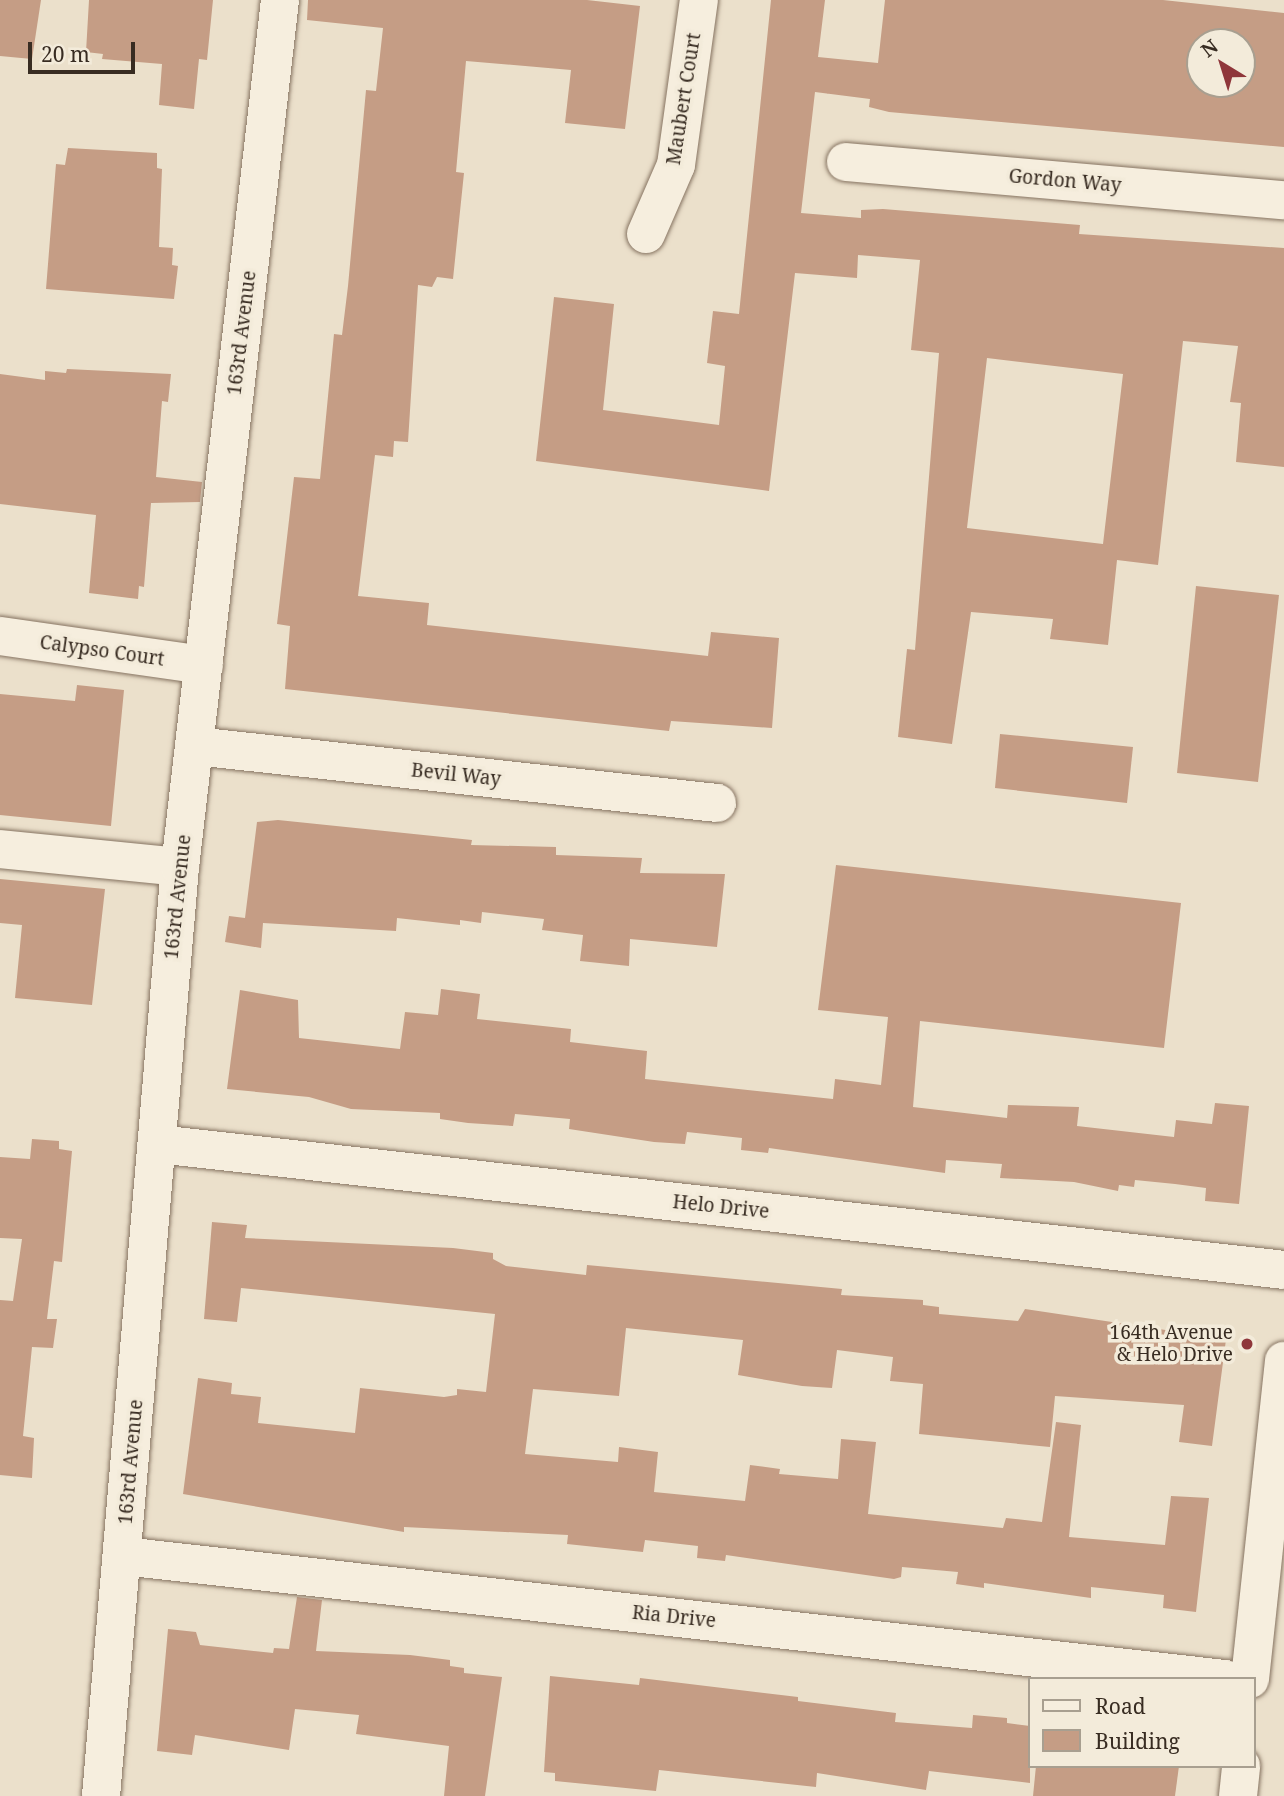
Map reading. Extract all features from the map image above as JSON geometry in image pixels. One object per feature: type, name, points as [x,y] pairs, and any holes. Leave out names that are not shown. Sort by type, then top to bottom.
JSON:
[{"type":"street","name":"163rd Avenue","points":[[101,1796],[180,867],[280,0]]},
{"type":"street","name":"Maubert Court","points":[[646,234],[676,165],[699,0]]},
{"type":"street","name":"Gordon Way","points":[[846,162],[1284,200]]},
{"type":"street","name":"Calypso Court","points":[[0,636],[204,665]]},
{"type":"street","name":"Bevil Way","points":[[195,746],[718,803]]},
{"type":"street","points":[[0,849],[180,867]]},
{"type":"street","name":"Helo Drive","points":[[158,1144],[1284,1270]]},
{"type":"street","points":[[1250,1677],[1284,1361]]},
{"type":"street","name":"Ria Drive","points":[[122,1556],[1207,1677]]},
{"type":"street","points":[[1238,1796],[1241,1768]]},
{"type":"building","points":[[0,0],[41,0],[32,59],[0,56]]},
{"type":"building","points":[[89,0],[213,0],[207,60],[199,59],[194,109],[159,105],[162,64],[102,59],[103,54],[86,52]]},
{"type":"building","points":[[308,0],[587,0],[640,6],[625,129],[565,123],[571,70],[466,61],[456,172],[464,173],[453,279],[437,277],[432,287],[418,285],[408,442],[394,441],[393,457],[375,455],[358,596],[429,603],[427,625],[708,656],[711,632],[779,638],[772,728],[671,721],[669,731],[285,689],[290,626],[277,624],[294,477],[320,479],[334,334],[342,335],[348,286],[366,90],[376,91],[383,28],[307,20]]},
{"type":"building","points":[[771,0],[825,0],[818,57],[878,63],[885,0],[1163,0],[1284,13],[1284,147],[889,112],[869,107],[870,99],[815,92],[801,213],[861,218],[861,210],[883,209],[1080,225],[1079,234],[1284,248],[1284,467],[1236,462],[1241,403],[1230,402],[1238,346],[1183,341],[1158,565],[1117,560],[1108,645],[1050,639],[1053,619],[971,612],[952,744],[898,737],[907,649],[915,650],[939,353],[911,350],[920,260],[858,255],[857,278],[795,273],[769,491],[536,461],[554,297],[614,304],[603,410],[719,425],[725,366],[707,363],[713,311],[739,314]],"holes":[[[987,358],[1123,374],[1103,544],[967,528]]]},
{"type":"building","points":[[68,148],[157,153],[157,168],[162,169],[159,247],[173,248],[172,265],[178,266],[174,299],[46,289],[56,164],[65,165]]},
{"type":"building","points":[[67,369],[171,374],[168,402],[162,401],[156,477],[202,482],[200,502],[151,503],[144,587],[139,586],[138,599],[89,593],[96,515],[0,504],[0,374],[45,380],[45,371],[66,373]]},
{"type":"building","points":[[1196,586],[1279,595],[1258,782],[1177,773]]},
{"type":"building","points":[[77,685],[124,690],[111,826],[0,815],[0,694],[75,701]]},
{"type":"building","points":[[1000,734],[1133,747],[1127,803],[995,788]]},
{"type":"building","points":[[278,820],[472,840],[471,845],[556,847],[556,855],[642,858],[640,873],[725,874],[717,947],[630,939],[629,966],[580,961],[583,935],[542,930],[544,919],[482,912],[481,923],[460,920],[460,925],[397,918],[396,931],[263,923],[261,948],[225,942],[229,916],[245,918],[257,822]]},
{"type":"building","points":[[836,865],[1181,903],[1164,1048],[920,1021],[913,1107],[1007,1118],[1008,1105],[1079,1107],[1077,1126],[1174,1137],[1176,1120],[1212,1124],[1215,1103],[1249,1106],[1239,1204],[1205,1201],[1206,1188],[1175,1184],[1135,1180],[1134,1187],[1119,1185],[1118,1191],[1074,1182],[1000,1178],[1002,1164],[946,1160],[945,1173],[769,1148],[768,1153],[741,1150],[742,1138],[687,1132],[685,1144],[654,1142],[569,1129],[570,1119],[515,1114],[513,1126],[468,1123],[440,1119],[440,1113],[351,1109],[309,1097],[227,1089],[240,990],[298,1000],[299,1038],[400,1049],[405,1012],[438,1015],[441,989],[480,994],[477,1019],[571,1029],[570,1042],[647,1051],[645,1079],[833,1099],[835,1079],[881,1085],[888,1017],[818,1010]]},
{"type":"building","points":[[0,879],[105,889],[92,1005],[15,998],[22,925],[0,923]]},
{"type":"building","points":[[32,1139],[59,1141],[59,1149],[72,1151],[62,1262],[54,1261],[47,1319],[57,1319],[53,1348],[32,1347],[23,1436],[34,1438],[32,1478],[0,1475],[0,1300],[13,1301],[22,1239],[0,1238],[0,1157],[30,1159]]},
{"type":"building","points":[[212,1222],[247,1225],[245,1238],[453,1248],[493,1253],[493,1259],[506,1266],[586,1275],[587,1265],[842,1289],[841,1295],[923,1300],[923,1305],[939,1307],[939,1314],[1018,1321],[1025,1309],[1199,1335],[1200,1329],[1227,1332],[1212,1446],[1179,1442],[1184,1405],[1055,1396],[1050,1447],[919,1434],[923,1384],[890,1381],[893,1357],[837,1350],[832,1388],[802,1386],[738,1375],[743,1340],[626,1328],[619,1396],[533,1389],[525,1454],[618,1462],[619,1447],[658,1452],[654,1492],[745,1501],[750,1465],[780,1469],[779,1474],[838,1479],[841,1439],[876,1442],[868,1514],[1003,1528],[1006,1518],[1042,1522],[1056,1422],[1081,1425],[1069,1537],[1165,1545],[1171,1496],[1209,1498],[1196,1612],[1163,1608],[1164,1595],[1091,1587],[1091,1598],[984,1583],[984,1588],[956,1584],[958,1572],[902,1567],[901,1577],[894,1579],[726,1555],[725,1561],[697,1558],[698,1546],[645,1540],[643,1552],[567,1544],[568,1535],[404,1527],[404,1532],[183,1494],[198,1378],[232,1383],[231,1394],[261,1397],[258,1423],[355,1433],[360,1388],[444,1397],[457,1395],[457,1389],[486,1392],[495,1314],[241,1288],[237,1322],[204,1319]]},
{"type":"building","points":[[297,1597],[322,1600],[316,1651],[410,1655],[450,1660],[450,1666],[464,1668],[464,1673],[502,1677],[485,1796],[444,1796],[449,1746],[356,1734],[359,1715],[295,1709],[289,1750],[195,1735],[192,1755],[157,1751],[168,1629],[196,1632],[200,1645],[273,1653],[274,1648],[289,1649]]},
{"type":"building","points":[[550,1676],[639,1685],[640,1678],[798,1697],[798,1701],[896,1713],[895,1722],[972,1728],[973,1715],[1007,1718],[1007,1723],[1028,1726],[1030,1783],[929,1771],[926,1790],[817,1773],[816,1787],[659,1770],[656,1791],[555,1781],[555,1773],[544,1772]]},
{"type":"building","points":[[1036,1768],[1179,1768],[1175,1796],[1033,1796]]},
{"type":"place","name":"164th Avenue & Helo Drive","points":[[1247,1344]]}]
